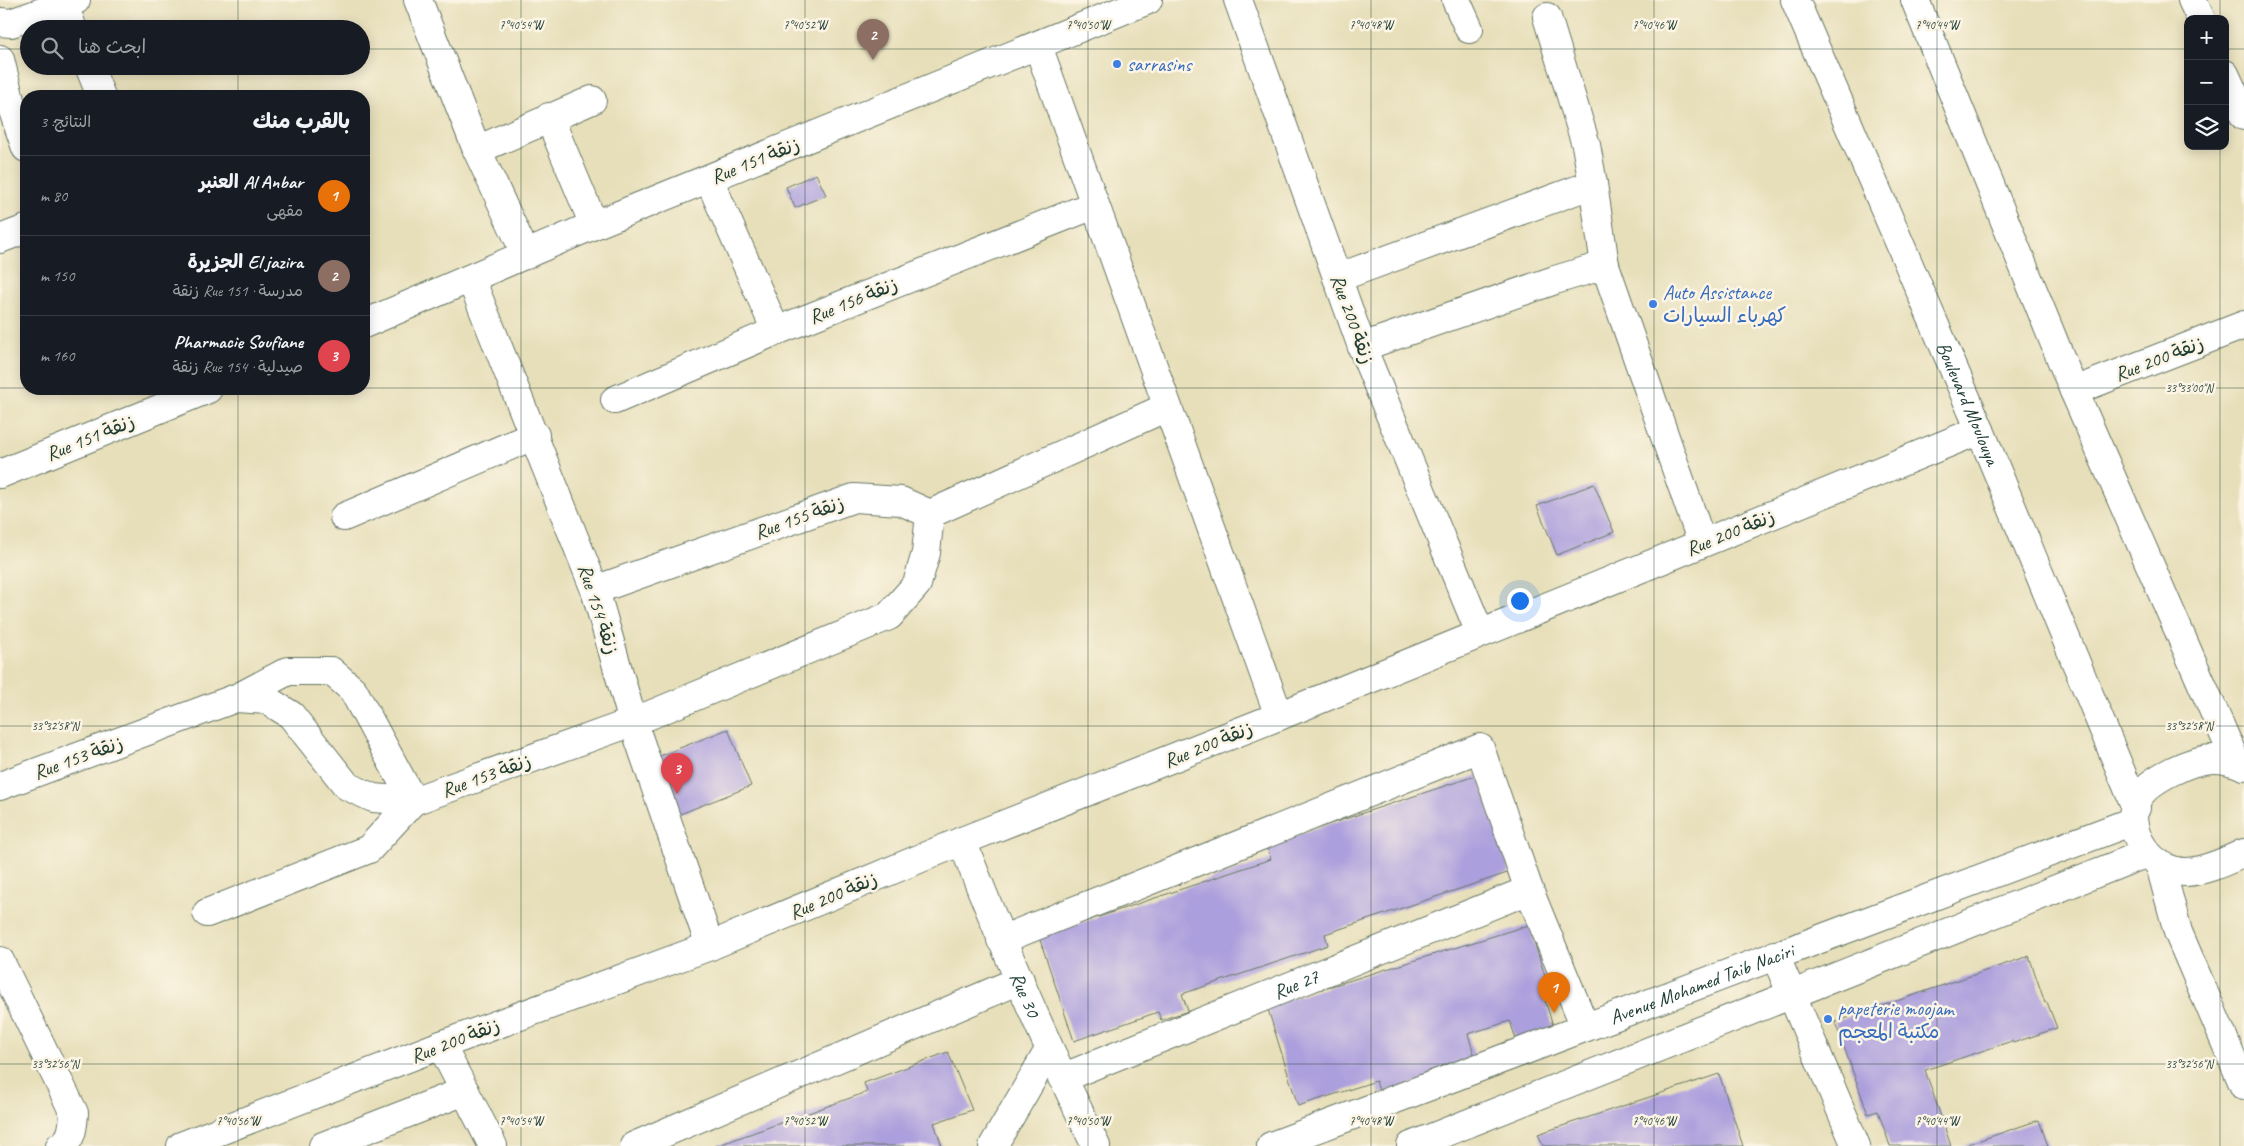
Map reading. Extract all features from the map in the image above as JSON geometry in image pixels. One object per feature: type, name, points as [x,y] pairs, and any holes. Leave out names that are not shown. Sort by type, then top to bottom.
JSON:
[{"type":"street","points":[[418,0],[478,150],[526,255]]},
{"type":"street","name":"Rue 200 زنقة","points":[[1238,0],[1362,347],[1480,634]]},
{"type":"street","points":[[1456,0],[1469,29]]},
{"type":"street","name":"Boulevard Moulouya","points":[[1795,0],[1980,430],[2134,814],[2138,840],[2154,859],[2178,932],[2244,1086]]},
{"type":"street","points":[[1915,0],[2074,391],[2240,764]]},
{"type":"street","points":[[2192,0],[2198,15]]},
{"type":"street","name":"Rue 151 زنقة","points":[[370,321],[594,225],[1038,46],[1132,3]]},
{"type":"street","points":[[26,20],[71,11]]},
{"type":"street","points":[[1547,17],[1586,145],[1594,184],[1605,265],[1702,543]]},
{"type":"street","points":[[0,22],[20,21]]},
{"type":"street","points":[[1038,46],[1279,716]]},
{"type":"street","points":[[0,59],[12,108],[20,131]]},
{"type":"street","points":[[93,75],[99,90]]},
{"type":"street","points":[[2229,83],[2244,116]]},
{"type":"street","points":[[478,150],[549,117],[592,100]]},
{"type":"street","points":[[549,117],[594,225]]},
{"type":"street","points":[[709,180],[776,331]]},
{"type":"street","points":[[1337,278],[1594,184]]},
{"type":"street","name":"Rue 156 زنقة","points":[[614,400],[776,331],[1094,205]]},
{"type":"street","points":[[0,239],[20,231]]},
{"type":"street","points":[[1362,347],[1605,265]]},
{"type":"street","name":"Rue 154 زنقة","points":[[471,279],[595,590],[633,722],[710,946]]},
{"type":"street","name":"Rue 200 زنقة","points":[[2074,391],[2244,325]]},
{"type":"street","name":"Rue 151 زنقة","points":[[0,474],[193,395]]},
{"type":"street","points":[[930,514],[1167,407]]},
{"type":"street","name":"Rue 200 زنقة","points":[[181,1146],[441,1045],[710,946],[962,841],[1279,716],[1980,430]]},
{"type":"street","points":[[344,517],[534,435]]},
{"type":"street","name":"Rue 155 زنقة","points":[[595,590],[854,498],[902,501],[930,514]]},
{"type":"street","name":"Rue 153 زنقة","points":[[0,786],[236,698],[266,700],[292,715],[347,786],[373,798],[413,801],[633,722],[889,616],[917,584],[926,552],[930,514]]},
{"type":"street","points":[[207,913],[369,849],[413,801],[353,690],[331,671],[288,671],[236,698]]},
{"type":"street","points":[[1001,940],[1480,748],[1529,890],[1585,1027]]},
{"type":"street","points":[[2134,814],[2138,798],[2153,783],[2184,766],[2213,759],[2240,764]]},
{"type":"street","name":"Avenue Mohamed Taib Naciri","points":[[1270,1146],[1775,955],[2134,814]]},
{"type":"street","name":"Rue 30","points":[[962,841],[1001,940],[1049,1050],[1096,1146]]},
{"type":"street","points":[[1411,1146],[1791,994],[2154,859],[2185,872],[2218,865],[2244,853]]},
{"type":"street","name":"Rue 27","points":[[1062,1078],[1529,890]]},
{"type":"street","points":[[1775,955],[1849,1144]]},
{"type":"street","points":[[4,978],[74,1113],[73,1131],[64,1144],[60,1146]]},
{"type":"street","points":[[634,1146],[1020,980]]},
{"type":"street","points":[[441,1045],[493,1146]]},
{"type":"street","points":[[993,1146],[1049,1050]]},
{"type":"street","points":[[323,1146],[465,1090]]},
{"type":"building","points":[[816,174],[826,195],[795,208],[786,187]]},
{"type":"building","points":[[1594,484],[1614,532],[1557,555],[1537,506]]},
{"type":"building","points":[[728,729],[751,786],[680,814],[657,757]]},
{"type":"building","points":[[1478,775],[1510,872],[1325,934],[1328,945],[1182,994],[1188,1011],[1161,1020],[1158,1012],[1074,1041],[1039,937],[1271,859],[1266,845]]},
{"type":"building","points":[[1529,925],[1552,999],[1545,1001],[1554,1028],[1516,1039],[1510,1021],[1468,1034],[1477,1064],[1380,1094],[1376,1081],[1298,1106],[1267,1006]]},
{"type":"building","points":[[2029,956],[2045,1003],[2047,1002],[2057,1028],[1925,1070],[1951,1146],[1890,1146],[1878,1111],[1868,1114],[1835,1022]]},
{"type":"building","points":[[948,1052],[972,1110],[934,1123],[942,1146],[716,1146],[867,1092],[864,1083]]},
{"type":"building","points":[[1719,1074],[1743,1146],[1543,1146],[1538,1134]]},
{"type":"building","points":[[2039,1120],[2048,1146],[1963,1146]]},
{"type":"place","name":"El jazira الجزيرة","points":[[873,60]]},
{"type":"place","name":"sarrasins","points":[[1117,64]]},
{"type":"place","name":"Auto Assistance كهرباء السيارات","points":[[1653,304]]},
{"type":"place","name":"Pharmacie Soufiane","points":[[677,794]]},
{"type":"place","name":"Al Anbar العنبر","points":[[1554,1013]]},
{"type":"place","name":"papeterie moojam مكتبة المعجم","points":[[1828,1019]]}]
